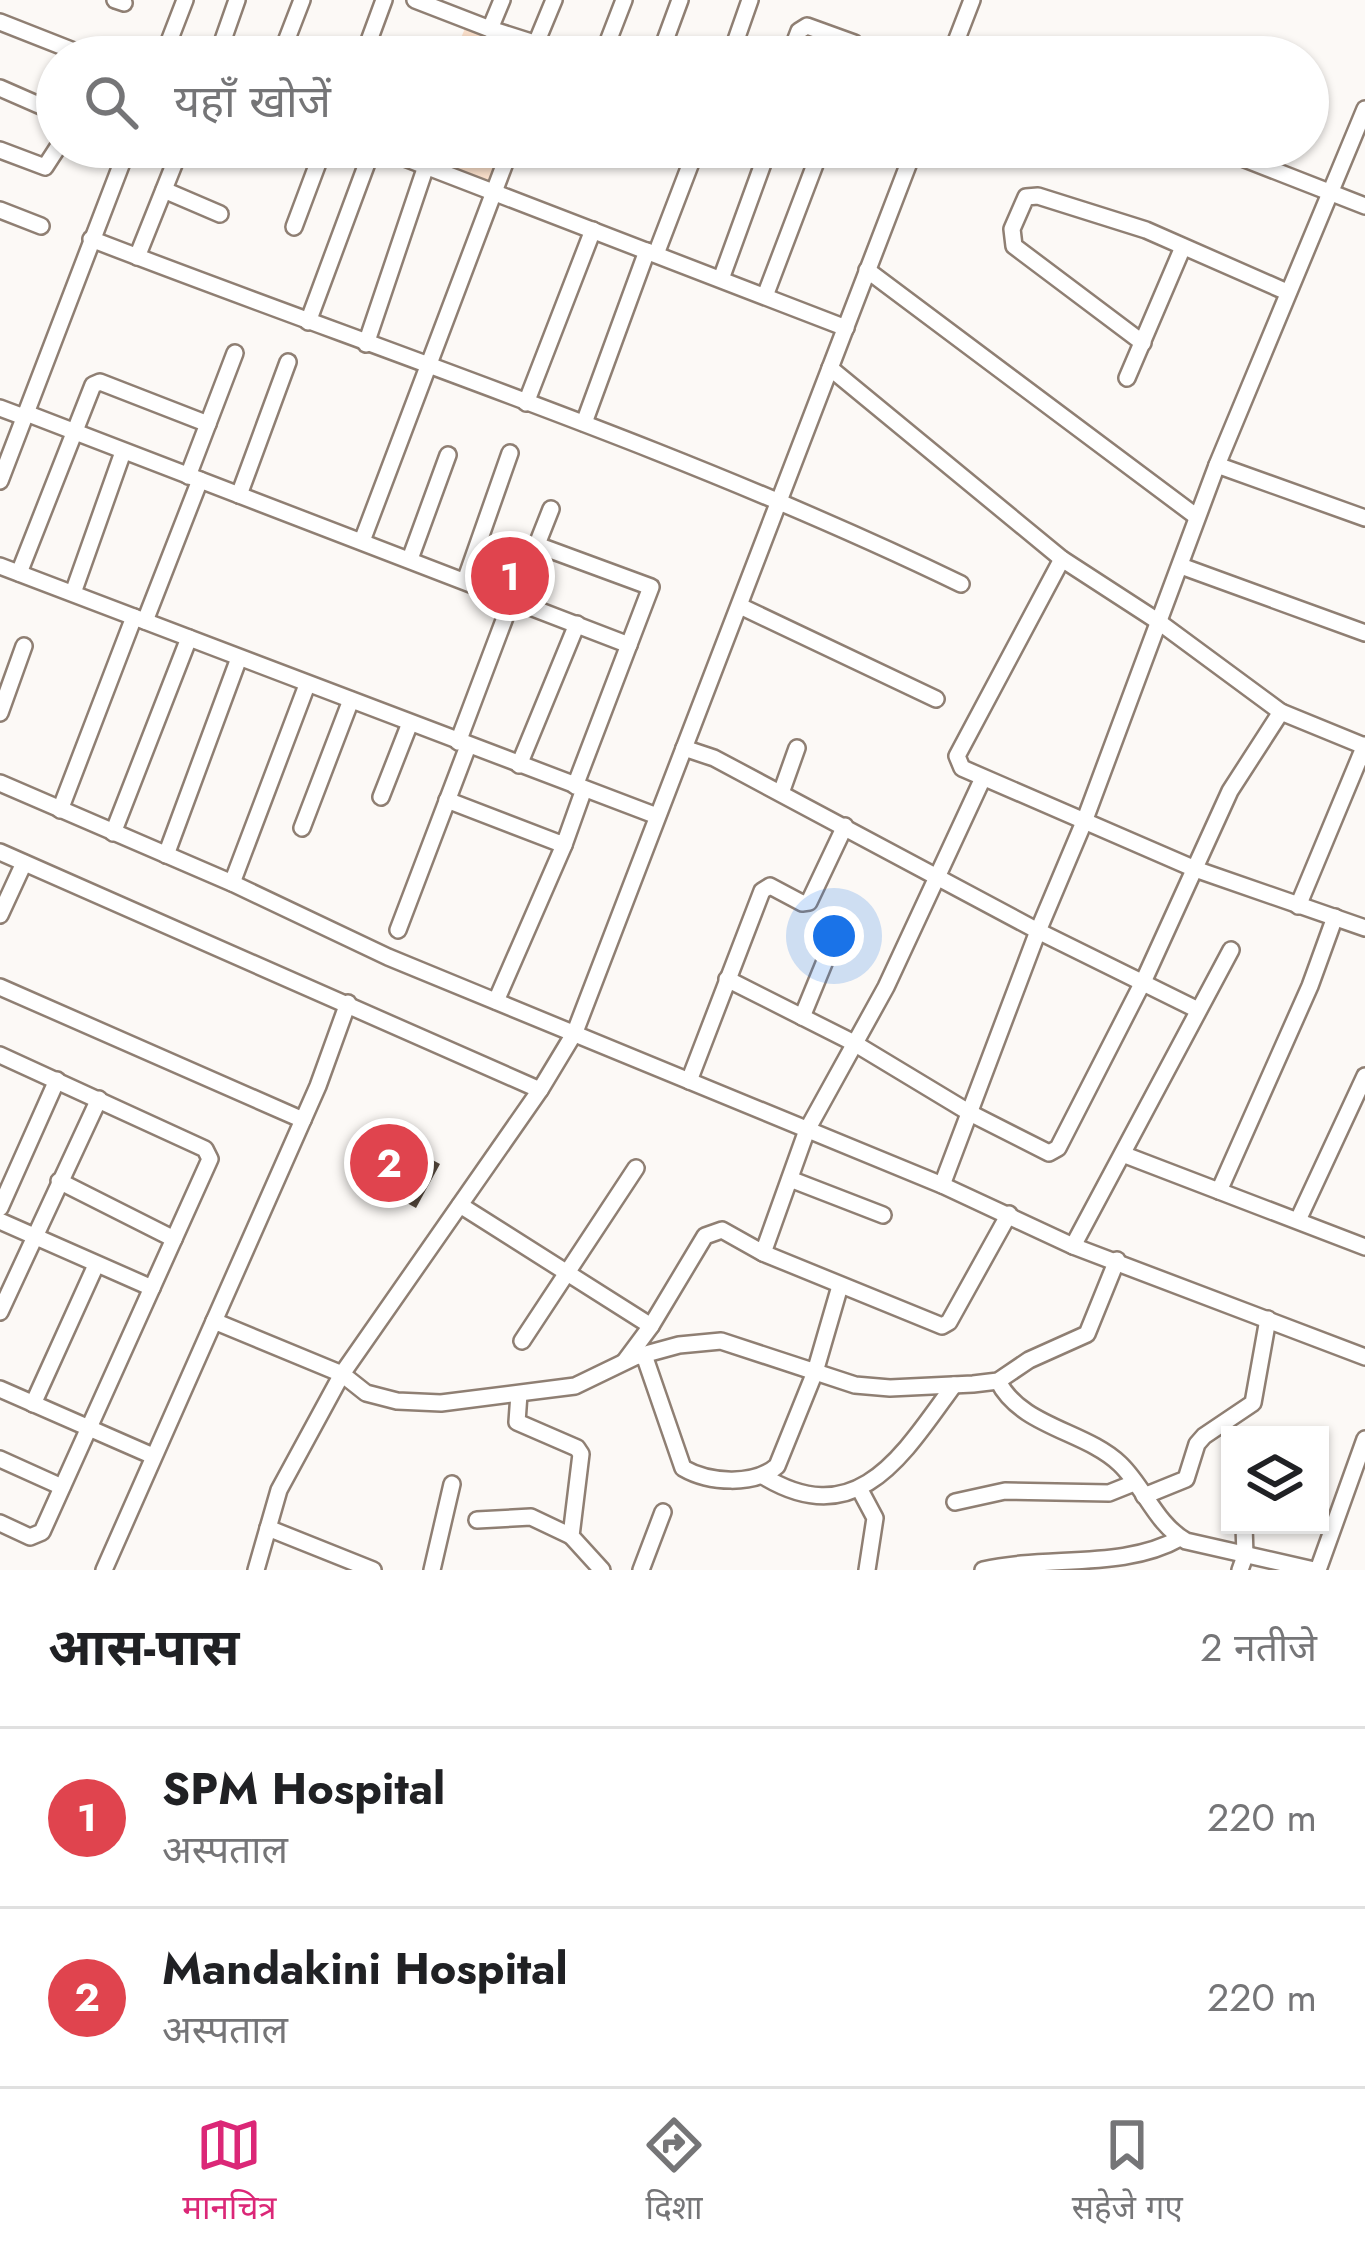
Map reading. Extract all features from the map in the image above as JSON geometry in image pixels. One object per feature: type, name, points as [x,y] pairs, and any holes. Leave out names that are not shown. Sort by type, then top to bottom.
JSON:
[{"type":"street","points":[[171,36],[185,0]]},
{"type":"street","points":[[224,36],[237,0]]},
{"type":"street","points":[[288,36],[302,0]]},
{"type":"street","points":[[371,36],[384,0]]},
{"type":"street","points":[[415,0],[441,4],[510,36]]},
{"type":"street","points":[[490,29],[502,0]]},
{"type":"street","points":[[546,36],[554,0]]},
{"type":"street","points":[[610,36],[624,0]]},
{"type":"street","points":[[667,36],[680,0]]},
{"type":"street","points":[[737,36],[750,0]]},
{"type":"street","points":[[955,36],[965,2]]},
{"type":"street","points":[[0,22],[36,36]]},
{"type":"street","points":[[797,36],[807,26],[835,36]]},
{"type":"street","points":[[0,88],[36,104]]},
{"type":"street","points":[[942,1185],[1217,465],[1365,109]]},
{"type":"street","points":[[0,150],[36,164]]},
{"type":"street","points":[[0,482],[120,168]]},
{"type":"street","points":[[137,257],[173,168]]},
{"type":"street","points":[[294,227],[316,168]]},
{"type":"street","points":[[308,322],[366,168]]},
{"type":"street","points":[[366,344],[425,168]]},
{"type":"street","points":[[431,168],[846,328]]},
{"type":"street","points":[[362,541],[504,168]]},
{"type":"street","points":[[584,423],[688,168]]},
{"type":"street","points":[[721,279],[761,168]]},
{"type":"street","points":[[765,296],[813,168]]},
{"type":"street","points":[[256,1570],[279,1490],[342,1375],[540,1090],[575,1032],[907,168]]},
{"type":"street","points":[[1267,168],[1365,206]]},
{"type":"street","points":[[164,190],[220,214]]},
{"type":"street","points":[[1143,344],[1014,246],[1012,229],[1026,197],[1038,196],[1145,230],[1287,292]]},
{"type":"street","points":[[0,210],[41,226]]},
{"type":"street","points":[[526,403],[593,230]]},
{"type":"street","points":[[91,239],[584,423],[838,524],[961,584]]},
{"type":"street","points":[[1127,378],[1183,248]]},
{"type":"street","points":[[867,270],[1197,517]]},
{"type":"street","points":[[60,810],[194,478],[235,353]]},
{"type":"street","points":[[239,495],[287,362]]},
{"type":"street","points":[[830,368],[1062,559],[1159,622],[1281,712],[1365,746],[1298,906]]},
{"type":"street","points":[[19,573],[93,385],[100,382],[208,424]]},
{"type":"street","points":[[0,408],[629,645]]},
{"type":"street","points":[[73,593],[123,452]]},
{"type":"street","points":[[465,581],[510,453]]},
{"type":"street","points":[[410,559],[448,455]]},
{"type":"street","points":[[1217,465],[1365,518]]},
{"type":"street","points":[[398,930],[447,800],[513,599],[551,508]]},
{"type":"street","points":[[496,1001],[564,845],[651,587],[537,545]]},
{"type":"street","points":[[1062,559],[957,756],[962,768],[1195,869],[1365,928]]},
{"type":"street","points":[[0,566],[657,816]]},
{"type":"street","points":[[1181,566],[1365,633]]},
{"type":"street","points":[[740,606],[936,699]]},
{"type":"street","points":[[519,765],[577,624]]},
{"type":"street","points":[[112,833],[189,638]]},
{"type":"street","points":[[0,712],[24,646]]},
{"type":"street","points":[[166,855],[239,658]]},
{"type":"street","points":[[232,883],[307,685]]},
{"type":"street","points":[[302,827],[351,700]]},
{"type":"street","points":[[727,980],[854,1043],[970,1114],[1049,1153],[1058,1148],[1144,980],[1230,791],[1281,712]]},
{"type":"street","points":[[380,797],[410,723]]},
{"type":"street","points":[[684,748],[714,758],[1038,931],[1198,1010]]},
{"type":"street","points":[[781,793],[796,748]]},
{"type":"street","points":[[763,1253],[807,1130],[886,987],[982,778]]},
{"type":"street","points":[[0,783],[232,883],[388,957],[942,1185],[1073,1246],[1365,1357]]},
{"type":"street","points":[[447,800],[564,845]]},
{"type":"street","points":[[689,1081],[761,891],[770,886],[809,902],[845,826]]},
{"type":"street","points":[[0,852],[540,1090]]},
{"type":"street","points":[[0,915],[24,862]]},
{"type":"street","points":[[1219,1190],[1310,986],[1335,917]]},
{"type":"street","points":[[802,1018],[834,939]]},
{"type":"street","points":[[1073,1246],[1231,950]]},
{"type":"street","points":[[0,987],[303,1120]]},
{"type":"street","points":[[104,1570],[303,1120],[348,1004]]},
{"type":"street","points":[[0,1055],[206,1149],[210,1159],[39,1536],[30,1537],[0,1523]]},
{"type":"street","points":[[1298,1220],[1365,1076]]},
{"type":"street","points":[[0,1208],[57,1080]]},
{"type":"street","points":[[0,1312],[98,1099]]},
{"type":"street","points":[[1125,1156],[1365,1247]]},
{"type":"street","points":[[522,1341],[636,1168]]},
{"type":"street","points":[[790,1179],[883,1215]]},
{"type":"street","points":[[59,1181],[174,1239]]},
{"type":"street","points":[[460,1205],[651,1326]]},
{"type":"street","points":[[623,1364],[706,1236],[722,1229],[763,1253],[942,1326],[949,1322],[1009,1214]]},
{"type":"street","points":[[0,1221],[152,1288]]},
{"type":"street","points":[[214,1321],[342,1375],[366,1393],[397,1402],[441,1402],[575,1387],[644,1355],[721,1341],[855,1384],[890,1388],[954,1385],[998,1381],[1029,1360],[1087,1334],[1117,1260]]},
{"type":"street","points":[[33,1404],[96,1265]]},
{"type":"street","points":[[764,1476],[777,1466],[815,1372],[840,1286]]},
{"type":"street","points":[[955,1502],[1005,1491],[1109,1493],[1186,1479],[1204,1436],[1253,1403],[1268,1319]]},
{"type":"street","points":[[644,1355],[683,1468],[718,1480],[764,1476],[809,1497],[860,1488],[896,1463],[954,1385]]},
{"type":"street","points":[[998,1381],[1019,1406],[1119,1463],[1167,1530],[1242,1563],[1316,1570],[1359,1477],[1365,1439]]},
{"type":"street","points":[[0,1389],[153,1456]]},
{"type":"street","points":[[519,1394],[517,1422],[581,1454],[572,1537]]},
{"type":"street","points":[[3,1467],[62,1487]]},
{"type":"street","points":[[432,1570],[452,1484]]},
{"type":"street","points":[[860,1488],[875,1518],[867,1570]]},
{"type":"street","points":[[641,1570],[663,1512]]},
{"type":"street","points":[[476,1520],[531,1517],[572,1537],[602,1570]]},
{"type":"street","points":[[268,1528],[373,1570]]},
{"type":"street","points":[[983,1570],[1087,1567],[1163,1551],[1180,1538]]},
{"type":"shaded area","points":[[466,26],[493,36],[462,36]]},
{"type":"shaded area","points":[[449,168],[495,168],[489,184]]},
{"type":"building","points":[[501,549],[519,557],[508,586],[488,577]]},
{"type":"building","points":[[376,1130],[440,1164],[416,1208],[352,1173]]},
{"type":"place","name":"SPM Hospital","points":[[510,576]]},
{"type":"place","name":"Mandakini Hospital","points":[[389,1163]]}]
